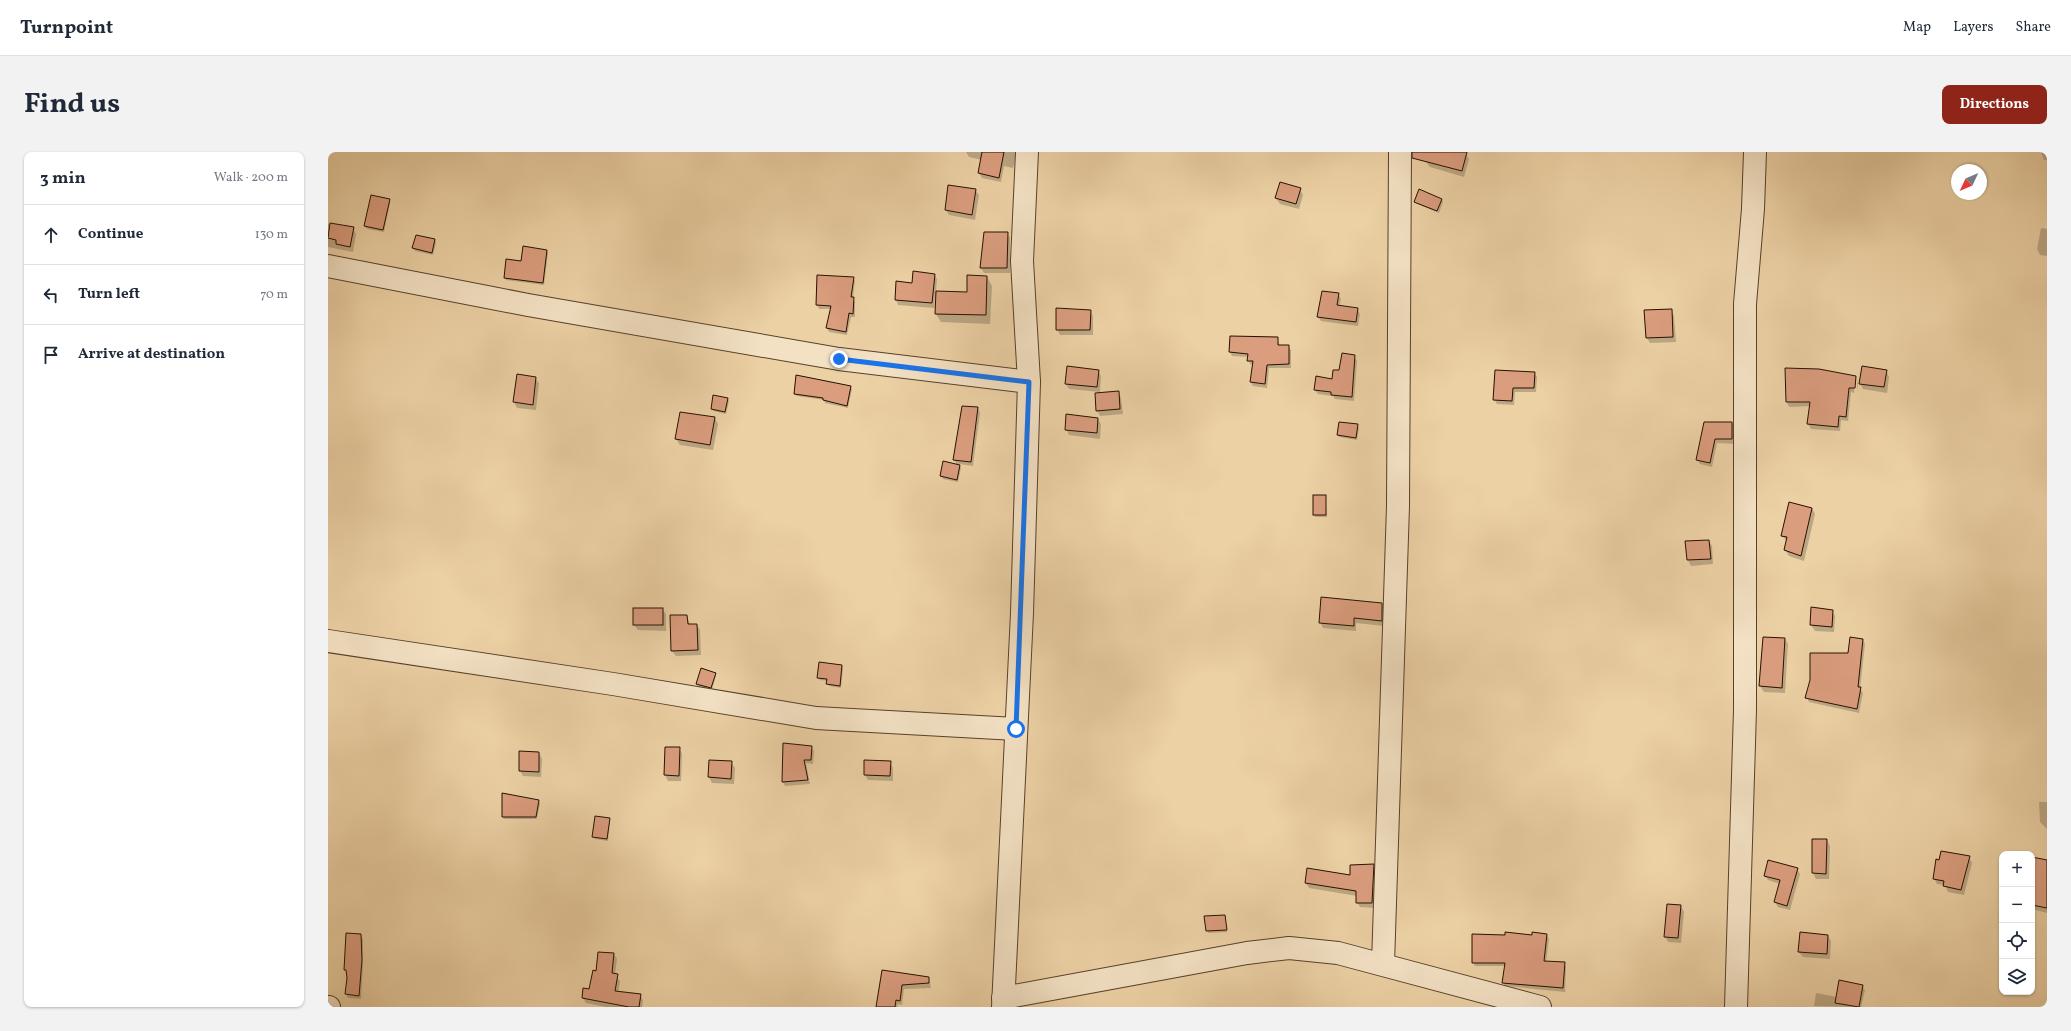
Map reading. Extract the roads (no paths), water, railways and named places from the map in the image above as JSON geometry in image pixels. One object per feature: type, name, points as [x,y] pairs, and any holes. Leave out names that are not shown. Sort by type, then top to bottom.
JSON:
[{"type":"street","points":[[1027,152],[1022,261],[1029,382],[1016,729],[1003,1002],[1247,953],[1289,948],[1338,953],[1540,1007]]},
{"type":"street","points":[[1383,964],[1398,506],[1400,152]]},
{"type":"street","points":[[1736,1007],[1745,710],[1745,304],[1753,209],[1755,152]]},
{"type":"street","points":[[328,266],[528,305],[839,359],[1029,382]]},
{"type":"street","points":[[328,641],[613,684],[816,718],[1016,729]]}]
